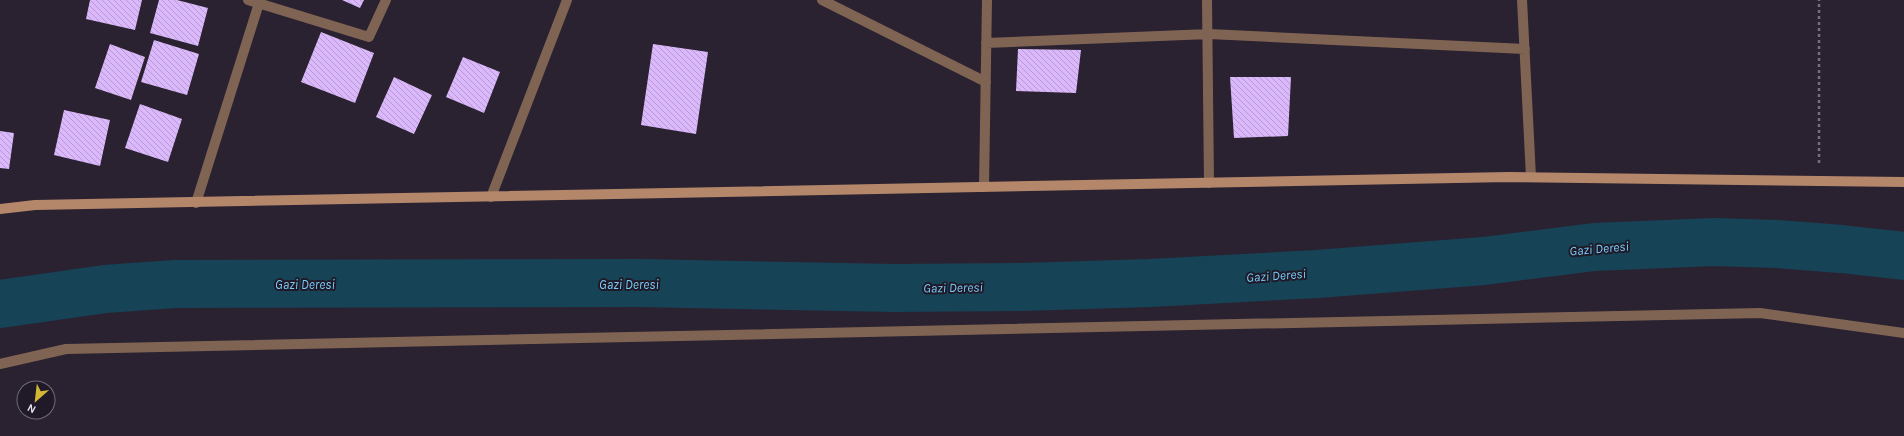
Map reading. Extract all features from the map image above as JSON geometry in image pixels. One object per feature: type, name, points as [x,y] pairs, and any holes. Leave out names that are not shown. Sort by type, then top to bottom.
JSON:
[{"type":"main road","points":[[0,209],[35,205],[1531,177],[1904,182]]},
{"type":"street","points":[[248,0],[259,2],[369,37],[386,0]]},
{"type":"street","points":[[491,197],[567,0]]},
{"type":"street","points":[[822,0],[986,82]]},
{"type":"street","points":[[984,187],[987,0]]},
{"type":"street","points":[[1208,0],[1209,183]]},
{"type":"street","points":[[1522,0],[1531,177]]},
{"type":"street","points":[[196,202],[259,2]]},
{"type":"street","points":[[986,43],[1209,34],[1525,48]]},
{"type":"street","points":[[0,364],[66,349],[1760,313],[1904,333]]},
{"type":"path","points":[[1819,0],[1819,181]]},
{"type":"building","points":[[90,0],[142,0],[135,30],[86,19]]},
{"type":"building","points":[[159,0],[177,0],[208,8],[198,46],[150,33]]},
{"type":"building","points":[[342,0],[364,0],[360,8]]},
{"type":"building","points":[[321,32],[374,53],[355,103],[301,82]]},
{"type":"building","points":[[154,40],[199,54],[187,95],[141,82]]},
{"type":"building","points":[[110,44],[145,57],[131,100],[95,88]]},
{"type":"building","points":[[653,44],[708,52],[696,134],[641,125]]},
{"type":"building","points":[[1018,49],[1081,50],[1076,93],[1016,91]]},
{"type":"building","points":[[463,57],[500,72],[484,113],[446,97]]},
{"type":"building","points":[[394,77],[432,95],[414,134],[376,117]]},
{"type":"building","points":[[1230,77],[1291,77],[1288,136],[1234,138]]},
{"type":"building","points":[[140,104],[182,119],[168,162],[125,148]]},
{"type":"building","points":[[64,110],[110,120],[100,166],[54,155]]},
{"type":"building","points":[[0,131],[14,133],[9,169],[0,168]]},
{"type":"waterway","name":"Gazi Deresi","points":[[0,304],[105,289],[175,284],[639,283],[895,288],[1023,287],[1150,283],[1317,274],[1484,261],[1594,247],[1714,242],[1777,244],[1904,256]]}]
